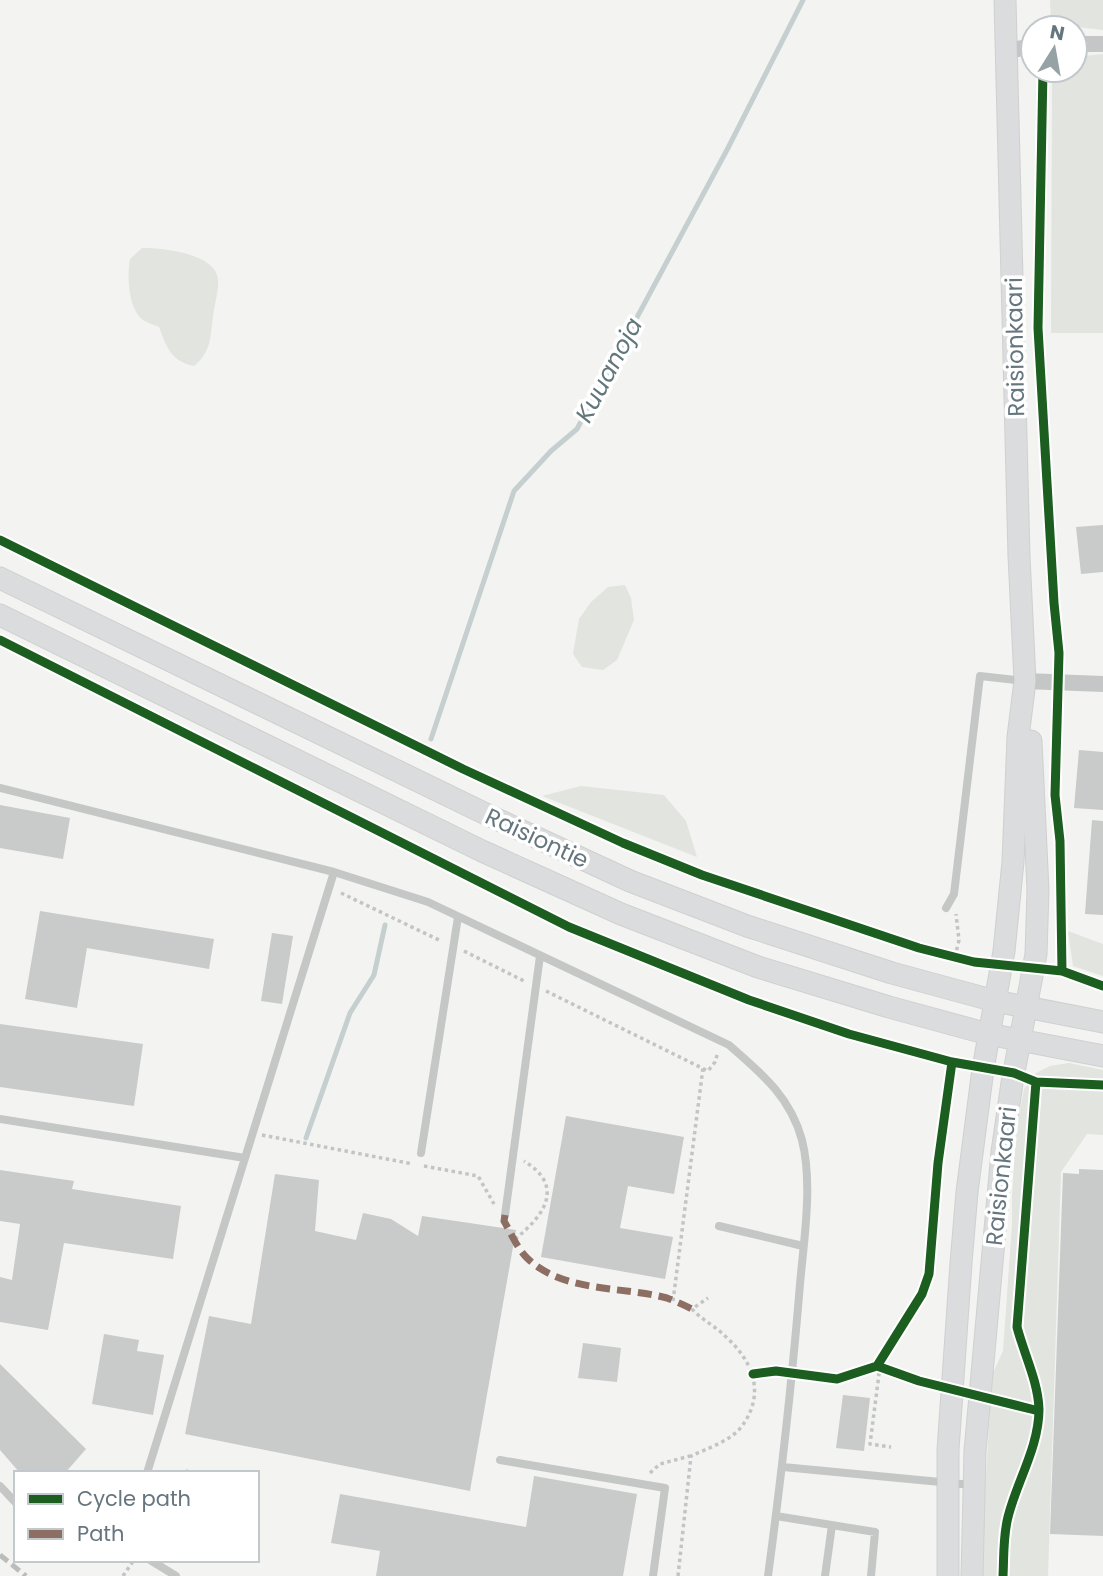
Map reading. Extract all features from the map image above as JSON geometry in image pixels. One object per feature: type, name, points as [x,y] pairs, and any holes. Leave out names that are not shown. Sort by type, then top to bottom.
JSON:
[{"type":"main road","name":"Raisionkaari","points":[[972,1576],[978,1410],[1002,1152],[1036,954],[1038,890],[1031,740],[1024,688],[1019,556],[1005,0]]},
{"type":"main road","name":"Raisiontie","points":[[0,578],[489,816],[630,881],[760,930],[892,973],[995,1001],[1103,1022]]},
{"type":"main road","name":"Raisiontie","points":[[0,615],[470,845],[621,914],[758,967],[889,1007],[988,1034],[1103,1056]]},
{"type":"main road","name":"Raisionkaari","points":[[948,1576],[947,1483],[953,1359],[967,1192],[988,1034],[1002,964],[1013,862],[1018,737],[1024,688]]},
{"type":"street","points":[[1007,51],[1019,49]]},
{"type":"street","points":[[1024,688],[1103,684]]},
{"type":"lane","points":[[946,908],[954,894],[980,676],[1024,688]]},
{"type":"lane","points":[[0,788],[334,872],[428,902],[729,1045],[764,1074],[786,1101],[802,1140],[807,1189],[793,1372],[768,1576]]},
{"type":"lane","points":[[148,1471],[334,872]]},
{"type":"lane","points":[[421,1153],[458,917]]},
{"type":"lane","points":[[501,1212],[513,1154],[540,956]]},
{"type":"lane","points":[[0,1119],[245,1158]]},
{"type":"lane","points":[[719,1226],[803,1246]]},
{"type":"lane","points":[[500,1460],[665,1488],[653,1576]]},
{"type":"lane","points":[[783,1467],[975,1486]]},
{"type":"lane","points":[[0,1486],[14,1501]]},
{"type":"lane","points":[[776,1516],[875,1532],[871,1576]]},
{"type":"lane","points":[[825,1576],[832,1525]]},
{"type":"lane","points":[[153,1562],[176,1576]]},
{"type":"path","points":[[943,954],[960,958],[954,894]]},
{"type":"path","points":[[673,1301],[703,1068]]},
{"type":"path","points":[[253,1133],[478,1176],[501,1212]]},
{"type":"path","points":[[513,1154],[539,1170],[547,1191],[545,1205],[536,1218],[514,1239]]},
{"type":"path","points":[[637,1483],[660,1464],[691,1456],[723,1441],[742,1427],[754,1394],[755,1377],[744,1356],[724,1335],[692,1309],[708,1298]]},
{"type":"path","points":[[884,1356],[877,1366],[870,1444],[891,1447]]},
{"type":"path","points":[[865,1369],[877,1366],[888,1370]]},
{"type":"path","points":[[753,1374],[793,1372]]},
{"type":"path","points":[[678,1576],[691,1456]]},
{"type":"shaded area","points":[[1050,0],[1103,0],[1103,30],[1089,28],[1089,14],[1051,14]]},
{"type":"shaded area","points":[[1103,54],[1103,333],[1051,333],[1052,84],[1089,84],[1089,56]]},
{"type":"shaded area","points":[[142,248],[186,254],[208,263],[215,270],[218,284],[210,338],[204,356],[194,366],[175,357],[159,327],[143,320],[134,308],[129,266],[130,259]]},
{"type":"shaded area","points":[[625,585],[631,598],[634,620],[617,660],[603,670],[582,667],[573,654],[579,619],[591,602],[608,587]]},
{"type":"shaded area","points":[[581,786],[664,795],[686,821],[697,857],[542,796]]},
{"type":"shaded area","points":[[1068,931],[1103,944],[1103,976],[1073,966]]},
{"type":"shaded area","points":[[1069,1063],[1103,1070],[1103,1135],[1087,1134],[1061,1172],[1048,1576],[980,1576],[992,1375],[1003,1351],[1016,1131],[1024,1089],[1036,1073],[1050,1066]]},
{"type":"building","points":[[1103,525],[1103,572],[1081,574],[1076,527]]},
{"type":"building","points":[[1079,750],[1103,752],[1103,810],[1074,808]]},
{"type":"building","points":[[0,805],[70,818],[63,859],[0,848]]},
{"type":"building","points":[[1092,820],[1103,821],[1103,915],[1085,914]]},
{"type":"building","points":[[40,911],[214,939],[209,969],[87,948],[77,1008],[25,999]]},
{"type":"building","points":[[272,933],[293,936],[282,1004],[261,1001]]},
{"type":"building","points":[[0,1024],[143,1044],[134,1106],[0,1087]]},
{"type":"building","points":[[566,1116],[684,1137],[674,1194],[628,1186],[620,1228],[673,1237],[665,1279],[541,1257]]},
{"type":"building","points":[[1079,1169],[1103,1170],[1103,1536],[1050,1534],[1063,1173],[1079,1174]]},
{"type":"building","points":[[0,1170],[74,1181],[72,1189],[181,1206],[173,1259],[64,1243],[48,1330],[0,1322],[0,1277],[12,1280],[20,1224],[0,1221]]},
{"type":"building","points":[[275,1174],[319,1180],[315,1231],[356,1240],[363,1213],[391,1219],[418,1236],[422,1216],[516,1230],[470,1491],[185,1434],[209,1316],[251,1324]]},
{"type":"building","points":[[104,1334],[139,1340],[137,1351],[164,1355],[153,1415],[92,1404]]},
{"type":"building","points":[[583,1343],[621,1348],[617,1382],[578,1378]]},
{"type":"building","points":[[0,1364],[86,1449],[67,1471],[18,1471],[0,1450]]},
{"type":"building","points":[[843,1395],[870,1398],[864,1451],[836,1448]]},
{"type":"building","points":[[534,1476],[637,1494],[623,1576],[376,1576],[380,1551],[331,1543],[340,1494],[526,1527]]},
{"type":"waterway","name":"Kuuanoja","points":[[431,739],[514,491],[551,451],[577,429],[728,148],[803,0]]},
{"type":"waterway","points":[[306,1138],[350,1013],[374,975],[385,925]]},
{"type":"railway","points":[[0,1555],[26,1576]]},
{"type":"marked path","points":[[505,1215],[504,1221],[520,1250],[542,1269],[575,1283],[650,1294],[692,1309]]},
{"type":"cycle path","points":[[1043,84],[1038,328],[1059,653],[1055,795],[1060,841],[1062,971]]},
{"type":"cycle path","points":[[0,540],[463,769],[623,843],[702,875],[919,948],[974,962],[1062,971],[1103,986]]},
{"type":"cycle path","points":[[0,640],[569,927],[749,1000],[849,1034],[952,1062],[1014,1073],[1036,1082],[1103,1085]]},
{"type":"cycle path","points":[[952,1062],[938,1163],[929,1274],[922,1294],[877,1366],[919,1381],[1039,1411]]},
{"type":"cycle path","points":[[1003,1576],[1006,1524],[1035,1437],[1039,1409],[1033,1378],[1017,1327],[1036,1082]]},
{"type":"cycle path","points":[[753,1374],[776,1371],[837,1379],[877,1366]]}]
